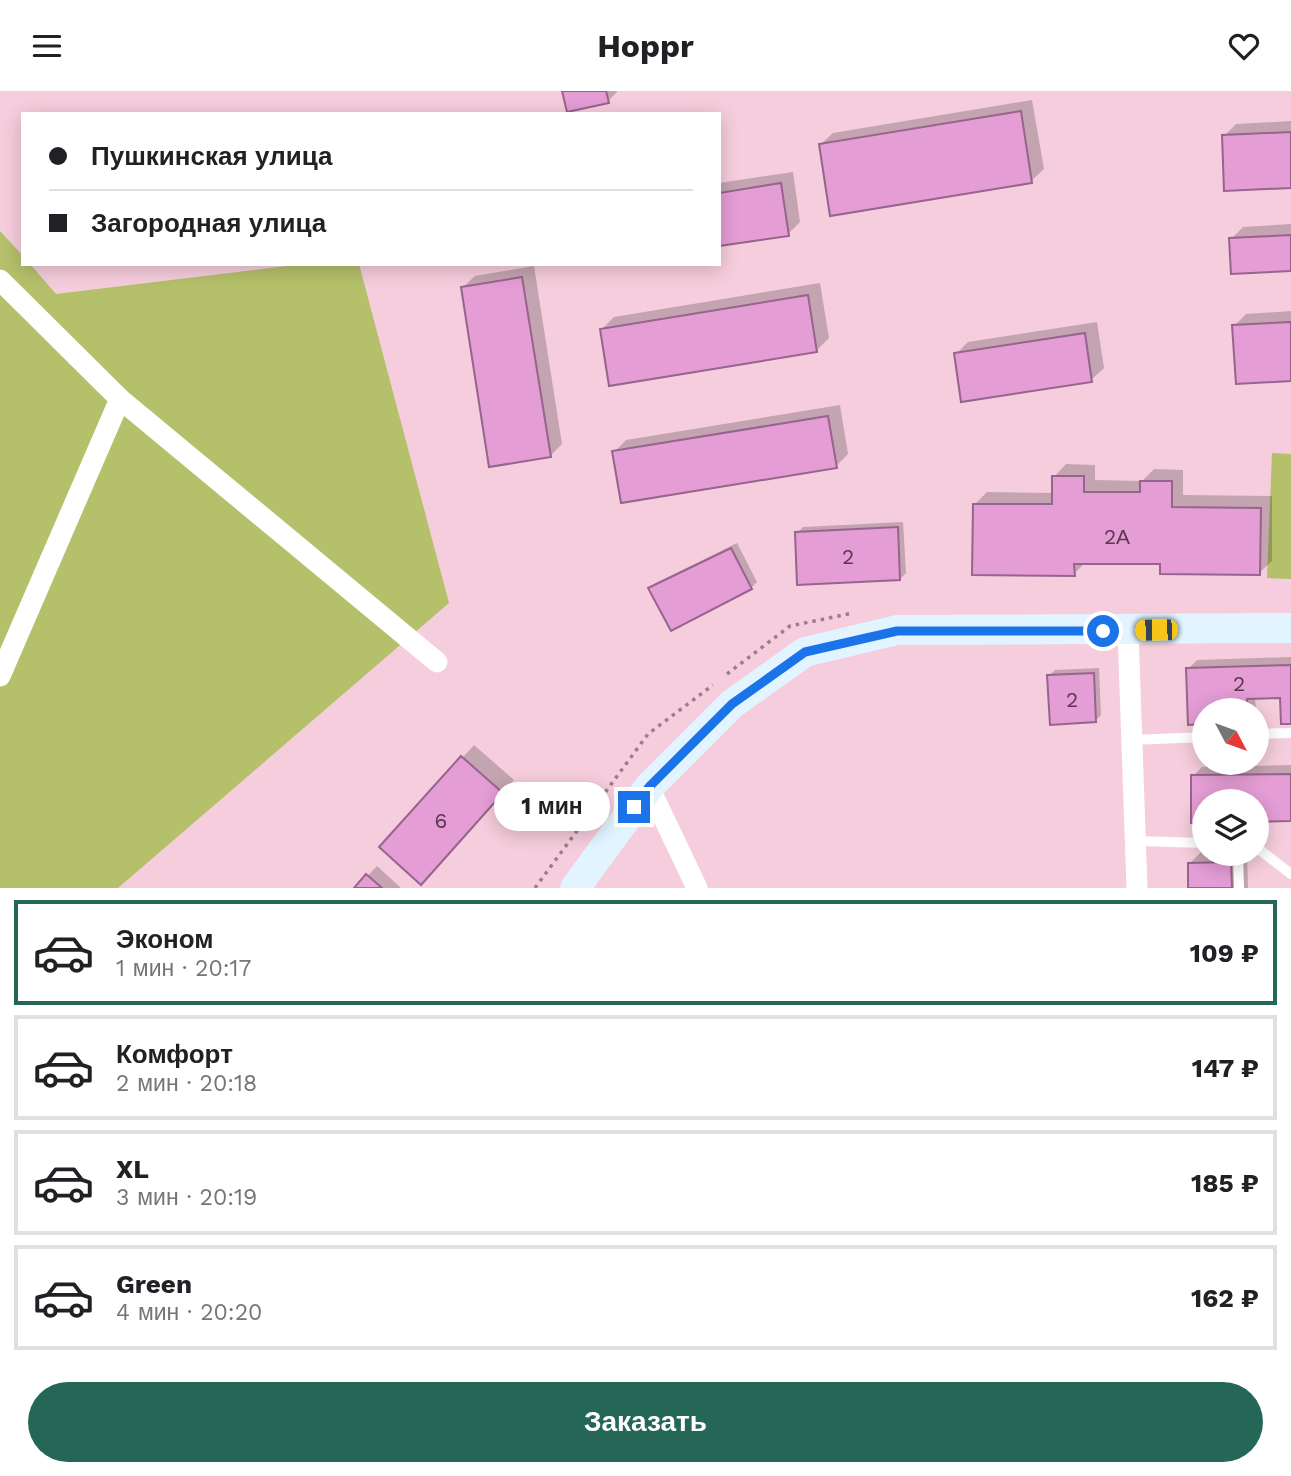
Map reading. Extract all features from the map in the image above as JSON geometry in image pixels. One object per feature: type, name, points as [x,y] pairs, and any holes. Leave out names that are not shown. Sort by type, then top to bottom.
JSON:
[{"type":"main road","points":[[575,888],[649,787],[732,704],[805,652],[897,631],[1291,628]]},
{"type":"street","points":[[0,280],[120,399],[437,662]]},
{"type":"street","points":[[0,676],[120,399]]},
{"type":"street","points":[[1128,631],[1137,888]]},
{"type":"street","points":[[649,787],[698,888]]},
{"type":"lane","points":[[1269,734],[1291,733]]},
{"type":"lane","points":[[1132,740],[1192,738]]},
{"type":"lane","points":[[1136,841],[1192,843]]},
{"type":"lane","points":[[1269,857],[1291,874]]},
{"type":"lane","points":[[1238,866],[1239,888]]},
{"type":"green space","points":[[0,231],[21,254],[21,266],[32,266],[56,294],[287,266],[360,266],[449,603],[118,888],[0,888]]},
{"type":"green space","points":[[1272,453],[1291,454],[1291,579],[1267,578]]},
{"type":"building","points":[[562,91],[606,91],[609,103],[567,112]]},
{"type":"building","points":[[1021,111],[1032,183],[830,216],[819,144]]},
{"type":"building","points":[[1291,132],[1291,188],[1224,191],[1222,135]]},
{"type":"building","points":[[781,183],[789,236],[721,246],[721,193]]},
{"type":"building","points":[[1291,235],[1291,271],[1231,274],[1229,238]]},
{"type":"building","points":[[522,277],[551,457],[489,467],[461,287]]},
{"type":"building","points":[[808,295],[817,352],[609,386],[600,329]]},
{"type":"building","points":[[1291,322],[1291,381],[1236,384],[1232,325]]},
{"type":"building","points":[[1085,333],[1092,382],[961,402],[954,353]]},
{"type":"building","points":[[828,416],[837,468],[621,503],[612,451]]},
{"type":"building","points":[[1052,476],[1084,476],[1084,492],[1140,492],[1140,481],[1172,481],[1172,507],[1261,508],[1260,575],[1160,574],[1160,564],[1074,564],[1075,576],[972,575],[973,504],[1052,504]]},
{"type":"building","points":[[898,527],[900,580],[797,585],[795,532]]},
{"type":"building","points":[[731,548],[752,589],[671,631],[648,588]]},
{"type":"building","points":[[1291,665],[1291,724],[1281,724],[1280,698],[1192,698],[1192,725],[1188,725],[1186,668]]},
{"type":"building","points":[[1094,673],[1096,722],[1050,725],[1047,675]]},
{"type":"building","points":[[461,756],[503,793],[421,885],[379,847]]},
{"type":"building","points":[[1291,774],[1291,821],[1269,822],[1269,789],[1192,789],[1191,823],[1191,775]]},
{"type":"building","points":[[1188,863],[1192,863],[1192,866],[1231,866],[1232,888],[1188,888]]},
{"type":"building","points":[[366,874],[382,888],[354,888]]},
{"type":"route","points":[[634,807],[649,787],[732,704],[805,652],[897,631],[1103,631]]}]
